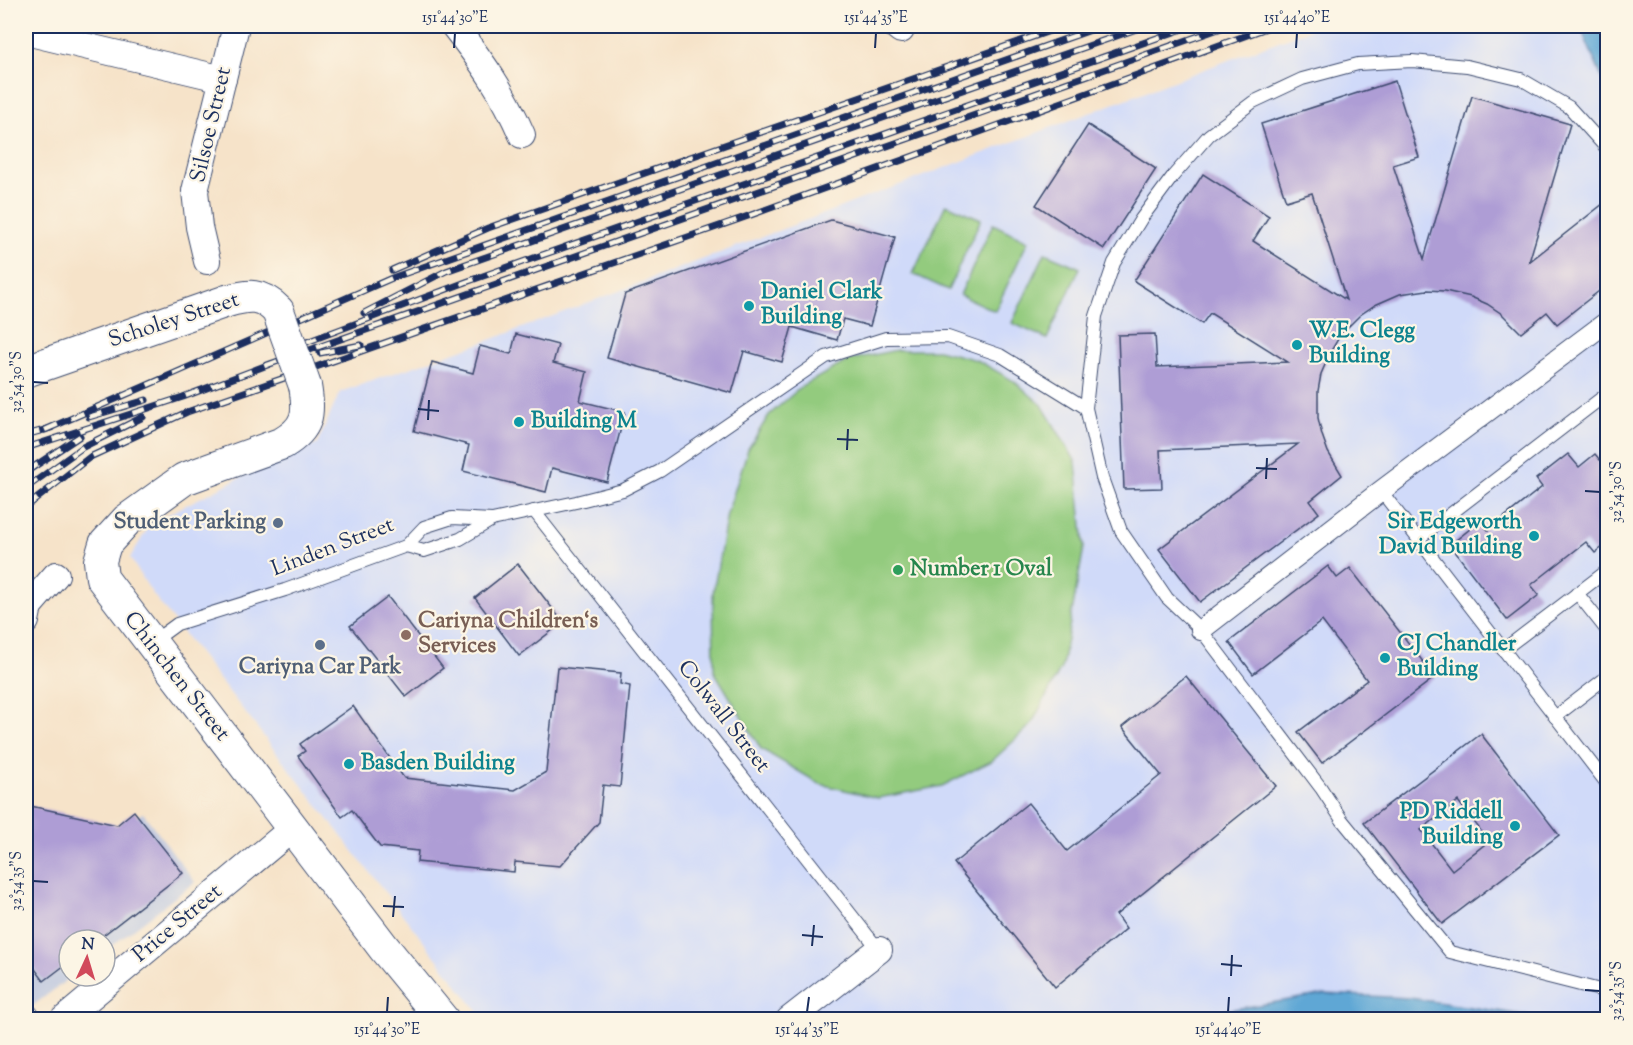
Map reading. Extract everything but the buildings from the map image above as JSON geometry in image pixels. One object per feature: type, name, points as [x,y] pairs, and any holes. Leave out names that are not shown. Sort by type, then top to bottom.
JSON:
[{"type":"street","name":"Silsoe Street","points":[[207,261],[199,227],[195,191],[236,26]]},
{"type":"street","points":[[454,26],[492,76],[509,105],[522,135]]},
{"type":"street","points":[[26,32],[223,79]]},
{"type":"street","name":"Scholey Street","points":[[26,370],[227,301],[251,297],[270,302],[278,311],[305,386]]},
{"type":"street","points":[[1201,630],[1381,491],[1608,321]]},
{"type":"street","name":"Chinchen Street","points":[[305,386],[308,403],[305,423],[296,435],[283,443],[184,479],[127,520],[105,544],[100,561],[102,578],[384,948],[431,1015]]},
{"type":"street","points":[[26,621],[29,606],[56,575]]},
{"type":"street","name":"Price Street","points":[[63,1020],[293,828]]},
{"type":"street","points":[[789,1020],[879,950]]},
{"type":"lane","points":[[1608,150],[1569,107],[1521,79],[1467,66],[1412,61],[1358,64],[1302,79],[1253,102],[1209,135],[1173,176],[1141,219],[1114,264],[1096,316],[1086,408],[1102,478],[1121,531],[1167,598],[1201,630],[1322,788],[1342,820],[1450,952],[1608,992]]},
{"type":"lane","name":"Linden Street","points":[[151,644],[177,624],[285,590],[406,546],[424,527],[452,518],[492,520],[623,490],[660,471],[826,357],[886,338],[948,337],[1000,355],[1086,408]]},
{"type":"lane","points":[[1418,539],[1608,393]]},
{"type":"lane","points":[[1381,491],[1607,781]]},
{"type":"lane","name":"Colwall Street","points":[[534,511],[879,950]]},
{"type":"lane","points":[[406,546],[424,551],[460,539],[492,520]]},
{"type":"lane","points":[[1503,650],[1608,570]]},
{"type":"lane","points":[[1577,593],[1608,632]]},
{"type":"lane","points":[[1555,717],[1608,676]]},
{"type":"shaded area","points":[[1319,26],[1607,26],[1607,1019],[1550,1019],[1410,998],[1325,994],[1210,1013],[1199,1020],[484,1019],[152,593],[130,558],[151,523],[243,476],[317,444],[340,392],[490,340]]},
{"type":"shaded area","points":[[26,810],[118,832],[143,813],[195,882],[117,942],[117,928],[57,928],[57,987],[26,1011]]},
{"type":"green space","points":[[946,204],[981,219],[948,290],[913,274]]},
{"type":"green space","points":[[993,224],[1028,241],[995,311],[960,295]]},
{"type":"green space","points":[[1045,253],[1080,268],[1047,339],[1012,323]]},
{"type":"green space","name":"Number 1 Oval","points":[[897,350],[938,350],[977,360],[1014,381],[1042,405],[1076,462],[1084,547],[1062,666],[1031,725],[992,761],[942,786],[878,798],[820,784],[761,749],[714,671],[713,593],[727,514],[748,449],[769,415],[802,386],[849,360]]},
{"type":"water","points":[[1580,26],[1607,26],[1607,90]]},
{"type":"water","points":[[1325,994],[1410,998],[1550,1019],[1199,1019],[1210,1013]]},
{"type":"railway","points":[[392,270],[488,228],[1064,26]]},
{"type":"railway","points":[[45,430],[392,278],[1102,26]]},
{"type":"railway","points":[[364,313],[446,271],[1145,26]]},
{"type":"railway","points":[[304,343],[466,282],[1191,26]]},
{"type":"railway","points":[[26,448],[183,397],[270,364],[1227,26]]},
{"type":"railway","points":[[26,507],[90,457],[187,412],[751,215],[1272,26]]},
{"type":"railway","points":[[320,353],[361,345]]},
{"type":"railway","points":[[89,417],[146,400]]},
{"type":"railway","points":[[26,488],[83,447],[143,417]]},
{"type":"railway","points":[[26,435],[51,428]]},
{"type":"railway","points":[[26,472],[80,436]]},
{"type":"place","name":"Daniel Clark Building","points":[[749,306]]},
{"type":"place","name":"W.E. Clegg Building","points":[[1297,345]]},
{"type":"place","name":"Building M","points":[[519,422]]},
{"type":"place","name":"Student Parking","points":[[278,523]]},
{"type":"place","name":"Sir Edgeworth David Building","points":[[1534,536]]},
{"type":"place","name":"Number 1 Oval","points":[[898,570]]},
{"type":"place","name":"Cariyna Children‘s Services","points":[[406,635]]},
{"type":"place","name":"Cariyna Car Park","points":[[320,645]]},
{"type":"place","name":"CJ Chandler Building","points":[[1385,658]]},
{"type":"place","name":"Basden Building","points":[[349,764]]},
{"type":"place","name":"PD Riddell Building","points":[[1515,826]]}]
